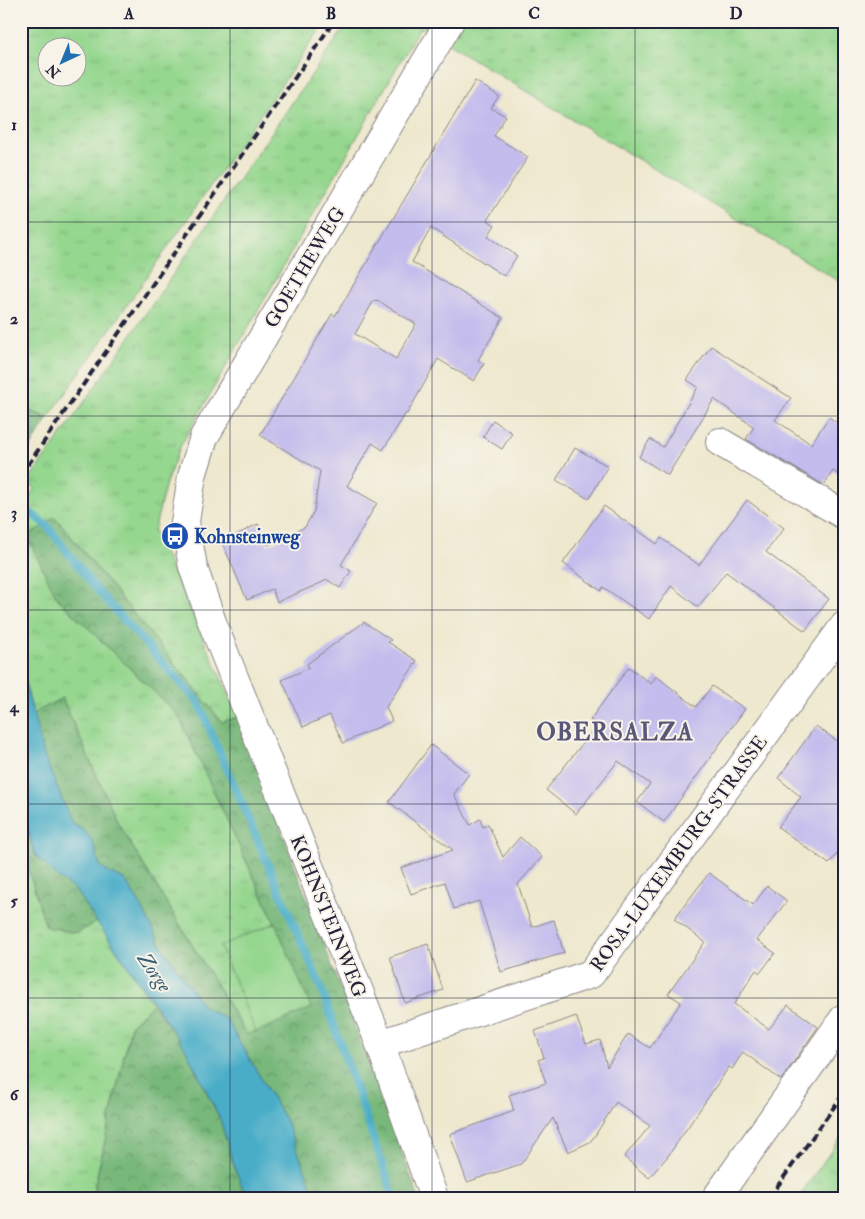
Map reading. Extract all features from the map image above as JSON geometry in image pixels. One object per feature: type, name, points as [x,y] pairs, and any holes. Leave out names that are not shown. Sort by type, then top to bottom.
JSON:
[{"type":"street","name":"GOETHEWEG","points":[[186,522],[192,476],[204,437],[450,21]]},
{"type":"street","points":[[720,442],[844,515]]},
{"type":"street","name":"KOHNSTEINWEG","points":[[186,522],[193,567],[212,622],[380,1044],[434,1198]]},
{"type":"street","name":"ROSA-LUXEMBURG-STRASSE","points":[[380,1044],[591,974],[844,626]]},
{"type":"street","points":[[716,1198],[844,1018]]},
{"type":"green space","points":[[21,21],[326,21],[48,418],[21,407]]},
{"type":"green space","points":[[349,21],[844,21],[844,284],[420,27],[180,447],[166,483],[154,531],[239,717],[222,722],[56,518],[57,598],[178,715],[275,923],[311,1008],[247,1035],[118,823],[62,698],[33,714],[21,666],[21,509],[35,488],[27,482]]},
{"type":"green space","points":[[21,407],[48,418],[21,463]]},
{"type":"green space","points":[[55,517],[222,722],[239,717],[419,1198],[316,1198],[286,1121],[226,1019],[204,1007],[161,945],[139,902],[124,879],[109,873],[100,866],[92,840],[83,829],[72,824],[44,756],[33,714],[62,698],[118,823],[247,1035],[311,1008],[275,923],[178,715],[57,598],[27,537]]},
{"type":"green space","points":[[21,821],[29,833],[35,855],[57,877],[74,889],[97,922],[77,933],[46,927],[21,850]]},
{"type":"green space","points":[[21,850],[77,933],[97,922],[153,1004],[131,1025],[92,1198],[21,1198]]},
{"type":"green space","points":[[275,923],[311,1008],[256,1032],[220,946]]},
{"type":"green space","points":[[153,1004],[185,1048],[220,1119],[235,1169],[247,1198],[92,1198],[131,1025]]},
{"type":"green space","points":[[844,1133],[844,1198],[798,1198]]},
{"type":"water","name":"Zorge","points":[[21,667],[44,756],[72,824],[83,830],[92,840],[100,866],[109,873],[124,879],[139,902],[161,945],[204,1007],[226,1019],[286,1121],[316,1198],[247,1198],[235,1169],[220,1119],[185,1048],[74,889],[57,877],[35,855],[29,833],[21,821]]},
{"type":"building","points":[[475,81],[499,96],[491,108],[506,116],[494,136],[528,157],[487,220],[495,225],[488,236],[517,256],[504,276],[431,228],[412,262],[503,318],[478,360],[484,364],[474,381],[438,359],[407,414],[383,450],[372,443],[347,486],[377,503],[341,565],[351,571],[340,588],[326,579],[277,602],[272,589],[247,600],[222,542],[258,524],[268,545],[305,527],[314,511],[320,471],[260,435],[332,314],[335,316]],"holes":[[[374,300],[416,324],[396,359],[355,334]]]},
{"type":"building","points":[[711,346],[791,398],[775,420],[811,444],[829,417],[844,428],[844,478],[833,471],[824,485],[746,439],[754,427],[714,399],[668,475],[639,457],[650,439],[663,447],[698,387],[687,380]]},
{"type":"building","points":[[493,420],[512,433],[502,449],[483,437]]},
{"type":"building","points":[[575,448],[608,466],[589,499],[556,480]]},
{"type":"building","points":[[747,500],[784,528],[766,552],[829,599],[805,631],[726,572],[698,607],[671,586],[649,619],[603,587],[601,591],[563,563],[604,506],[657,544],[661,538],[699,565]]},
{"type":"building","points":[[364,622],[391,640],[388,642],[417,661],[386,707],[392,721],[343,743],[330,715],[303,727],[282,680],[309,668],[307,664]]},
{"type":"building","points":[[629,667],[651,684],[656,676],[696,707],[712,686],[745,709],[664,822],[637,802],[650,784],[618,761],[576,814],[546,790],[597,725],[590,720]]},
{"type":"building","points":[[816,726],[844,746],[844,845],[829,864],[778,827],[801,797],[778,778]]},
{"type":"building","points":[[431,745],[469,774],[454,794],[470,825],[480,819],[483,827],[488,824],[503,857],[520,837],[542,857],[518,884],[532,927],[554,920],[564,953],[501,972],[479,901],[454,909],[445,882],[411,894],[401,868],[453,850],[389,802]]},
{"type":"building","points":[[709,873],[753,905],[767,886],[787,901],[757,940],[775,953],[760,973],[756,970],[734,1004],[769,1029],[788,1005],[818,1027],[781,1080],[743,1052],[732,1069],[729,1067],[668,1156],[649,1178],[624,1157],[650,1126],[616,1102],[590,1142],[568,1152],[553,1118],[521,1164],[467,1182],[450,1134],[514,1111],[509,1095],[546,1083],[538,1060],[544,1058],[535,1031],[576,1016],[586,1044],[600,1040],[607,1067],[628,1034],[650,1048],[681,1002],[668,994],[705,942],[674,919]]},
{"type":"building","points":[[428,944],[443,990],[405,1003],[390,957]]},
{"type":"waterway","points":[[21,505],[48,527],[96,589],[198,702],[320,985],[394,1198]]},
{"type":"railway","points":[[21,475],[334,21]]},
{"type":"railway","points":[[769,1198],[844,1093]]},
{"type":"place","name":"Kohnsteinweg","points":[[175,536]]},
{"type":"district","name":"OBERSALZA","points":[[615,732]]}]
